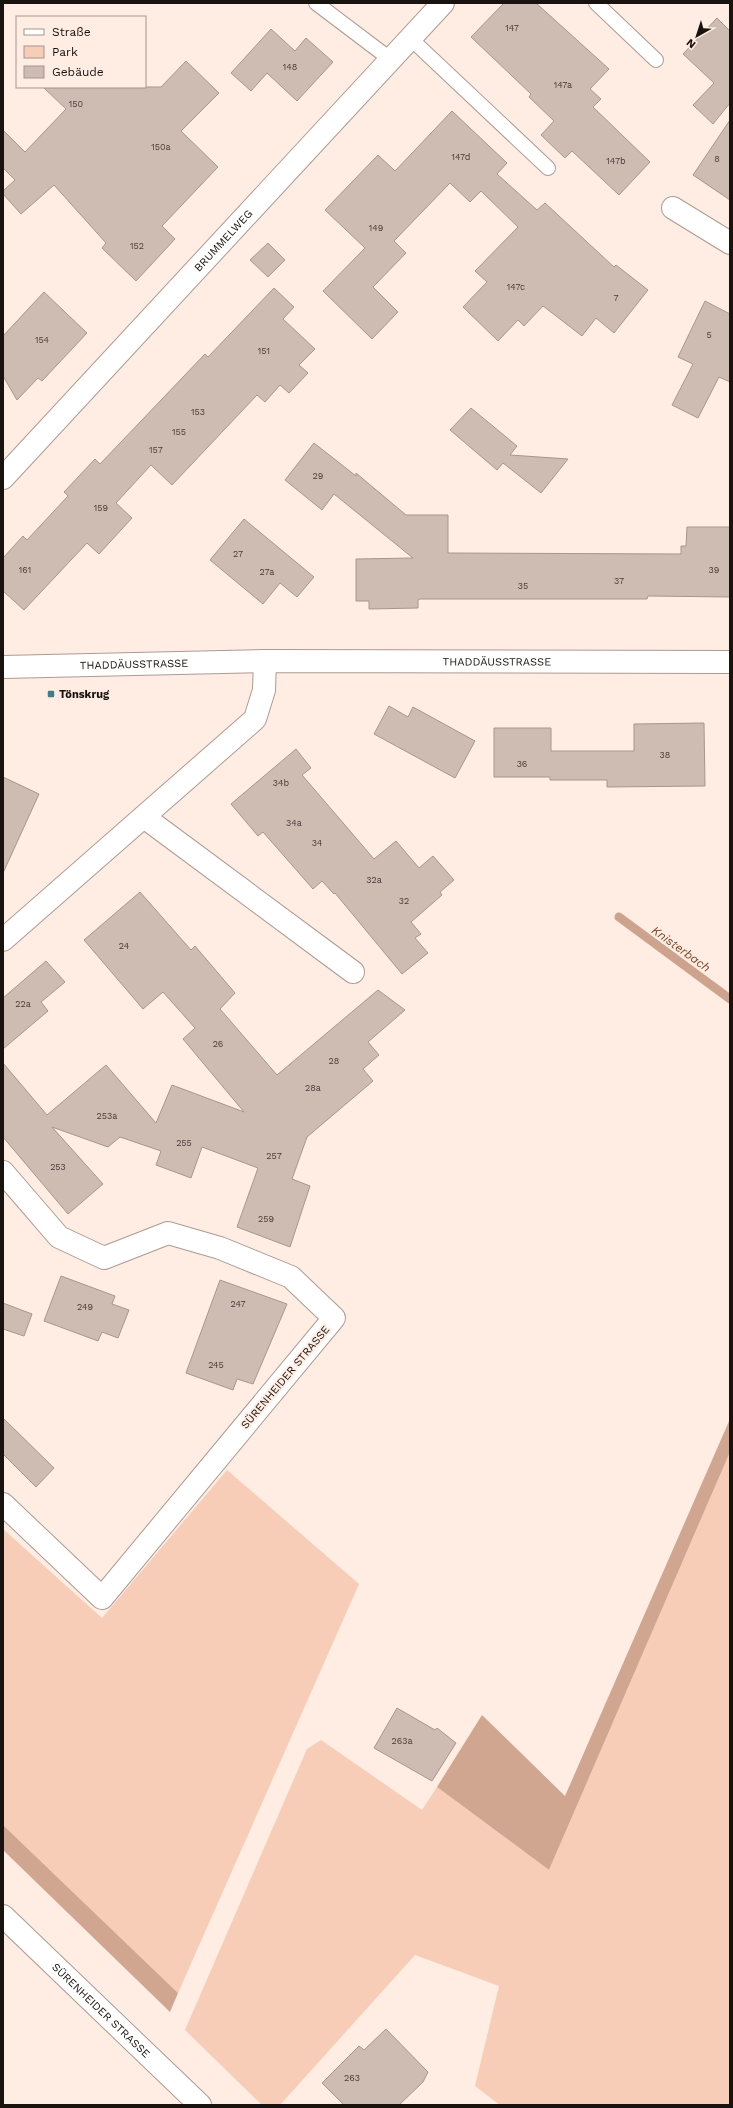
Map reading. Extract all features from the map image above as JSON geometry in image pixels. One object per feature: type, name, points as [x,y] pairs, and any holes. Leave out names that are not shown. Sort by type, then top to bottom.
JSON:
[{"type":"street","name":"BRUMMELWEG","points":[[3,478],[443,3]]},
{"type":"street","points":[[674,208],[730,243]]},
{"type":"street","points":[[3,940],[255,719],[264,690],[265,661]]},
{"type":"street","name":"THADDÄUSSTRASSE","points":[[3,667],[265,661],[730,662]]},
{"type":"street","points":[[144,817],[353,972]]},
{"type":"street","name":"SÜRENHEIDER STRASSE","points":[[3,1172],[59,1237],[104,1258],[168,1233],[220,1248],[291,1276],[334,1318],[102,1598],[3,1504]]},
{"type":"street","name":"SÜRENHEIDER STRASSE","points":[[3,1916],[200,2105]]},
{"type":"lane","points":[[316,3],[390,59]]},
{"type":"lane","points":[[596,3],[656,60]]},
{"type":"lane","points":[[410,38],[548,168]]},
{"type":"green space","points":[[730,1452],[730,2105],[500,2105],[475,2086],[499,1986],[415,1955],[280,2105],[262,2105],[185,2030],[307,1749],[321,1740],[422,1810],[437,1787],[549,1870]]},
{"type":"green space","points":[[227,1470],[359,1584],[178,1993],[3,1825],[3,1529],[102,1618]]},
{"type":"shaded area","points":[[730,1419],[730,1452],[549,1870],[437,1787],[482,1715],[565,1796]]},
{"type":"shaded area","points":[[3,1825],[178,1993],[170,2012],[3,1850]]},
{"type":"building","points":[[504,3],[536,3],[609,69],[590,89],[601,99],[593,107],[650,162],[619,195],[572,151],[565,158],[541,135],[554,121],[529,97],[531,94],[471,37]]},
{"type":"building","points":[[717,18],[730,31],[730,103],[713,124],[693,105],[714,83],[683,54]]},
{"type":"building","points":[[271,29],[295,51],[306,38],[333,62],[297,101],[267,73],[251,91],[231,73]]},
{"type":"building","points":[[186,61],[219,93],[181,131],[218,167],[162,226],[175,239],[136,281],[102,248],[106,243],[54,185],[21,214],[3,194],[3,191],[15,180],[3,168],[3,130],[25,152],[66,109],[44,88],[161,87]]},
{"type":"building","points":[[452,111],[507,163],[497,174],[537,210],[545,203],[614,267],[616,265],[648,290],[614,333],[596,318],[582,336],[543,306],[524,326],[518,320],[498,341],[463,307],[487,282],[475,271],[518,227],[481,191],[470,202],[450,183],[394,241],[406,253],[373,287],[398,312],[372,339],[323,291],[365,248],[325,210],[378,155],[395,171]]},
{"type":"building","points":[[730,120],[730,200],[693,175]]},
{"type":"building","points":[[268,243],[285,260],[268,277],[250,260]]},
{"type":"building","points":[[274,288],[294,307],[283,319],[315,349],[299,365],[308,373],[289,393],[280,385],[265,402],[257,395],[172,485],[151,465],[116,503],[132,518],[99,554],[87,543],[24,610],[3,591],[3,558],[23,536],[27,540],[68,496],[64,492],[95,459],[100,464],[205,354],[208,357]]},
{"type":"building","points":[[44,292],[87,333],[42,381],[38,378],[17,400],[3,376],[3,336]]},
{"type":"building","points":[[705,301],[730,314],[730,382],[719,377],[698,418],[672,405],[693,364],[678,357]]},
{"type":"building","points":[[471,408],[517,446],[510,455],[568,459],[541,493],[503,463],[497,470],[450,430]]},
{"type":"building","points":[[314,443],[356,476],[356,473],[406,515],[448,515],[448,553],[681,554],[681,546],[686,546],[687,527],[730,527],[730,597],[648,596],[647,599],[420,599],[418,600],[418,608],[369,609],[369,601],[356,601],[356,559],[413,558],[334,494],[322,510],[285,480]]},
{"type":"building","points":[[244,519],[314,577],[297,597],[280,583],[263,604],[210,560]]},
{"type":"building","points":[[389,706],[408,717],[413,707],[475,741],[455,778],[374,734]]},
{"type":"building","points":[[704,723],[705,786],[607,787],[607,780],[550,780],[550,777],[494,777],[494,728],[551,728],[551,751],[634,751],[634,724]]},
{"type":"building","points":[[296,749],[311,768],[302,775],[374,859],[396,841],[419,868],[433,856],[454,880],[440,892],[442,895],[411,922],[421,934],[415,938],[428,953],[402,974],[335,893],[334,894],[322,881],[313,889],[263,832],[258,836],[231,804]]},
{"type":"building","points":[[3,777],[39,794],[3,873]]},
{"type":"building","points":[[140,892],[191,950],[195,946],[235,993],[220,1009],[277,1075],[378,990],[405,1010],[368,1042],[379,1055],[363,1069],[373,1081],[307,1137],[292,1179],[310,1186],[290,1247],[237,1227],[258,1168],[202,1147],[191,1178],[156,1165],[161,1151],[120,1137],[108,1147],[52,1127],[103,1184],[68,1214],[3,1137],[3,1063],[47,1115],[106,1065],[156,1123],[172,1085],[244,1112],[183,1039],[195,1028],[163,992],[143,1009],[84,940]]},
{"type":"building","points":[[46,961],[65,982],[41,1002],[48,1011],[3,1049],[3,998]]},
{"type":"building","points":[[61,1276],[115,1296],[112,1304],[129,1310],[118,1338],[102,1332],[98,1341],[44,1321]]},
{"type":"building","points":[[220,1280],[287,1304],[253,1384],[237,1379],[233,1390],[186,1373]]},
{"type":"building","points":[[3,1303],[32,1314],[24,1336],[3,1329]]},
{"type":"building","points":[[3,1418],[54,1468],[36,1487],[3,1454]]},
{"type":"building","points":[[397,1708],[435,1730],[437,1728],[456,1743],[432,1781],[374,1748]]},
{"type":"building","points":[[386,2029],[428,2072],[423,2082],[399,2105],[344,2105],[322,2083],[359,2046],[364,2050]]},
{"type":"waterway","name":"Knisterbach","points":[[619,917],[730,999]]},
{"type":"place","name":"Tönskrug","points":[[51,694]]}]
